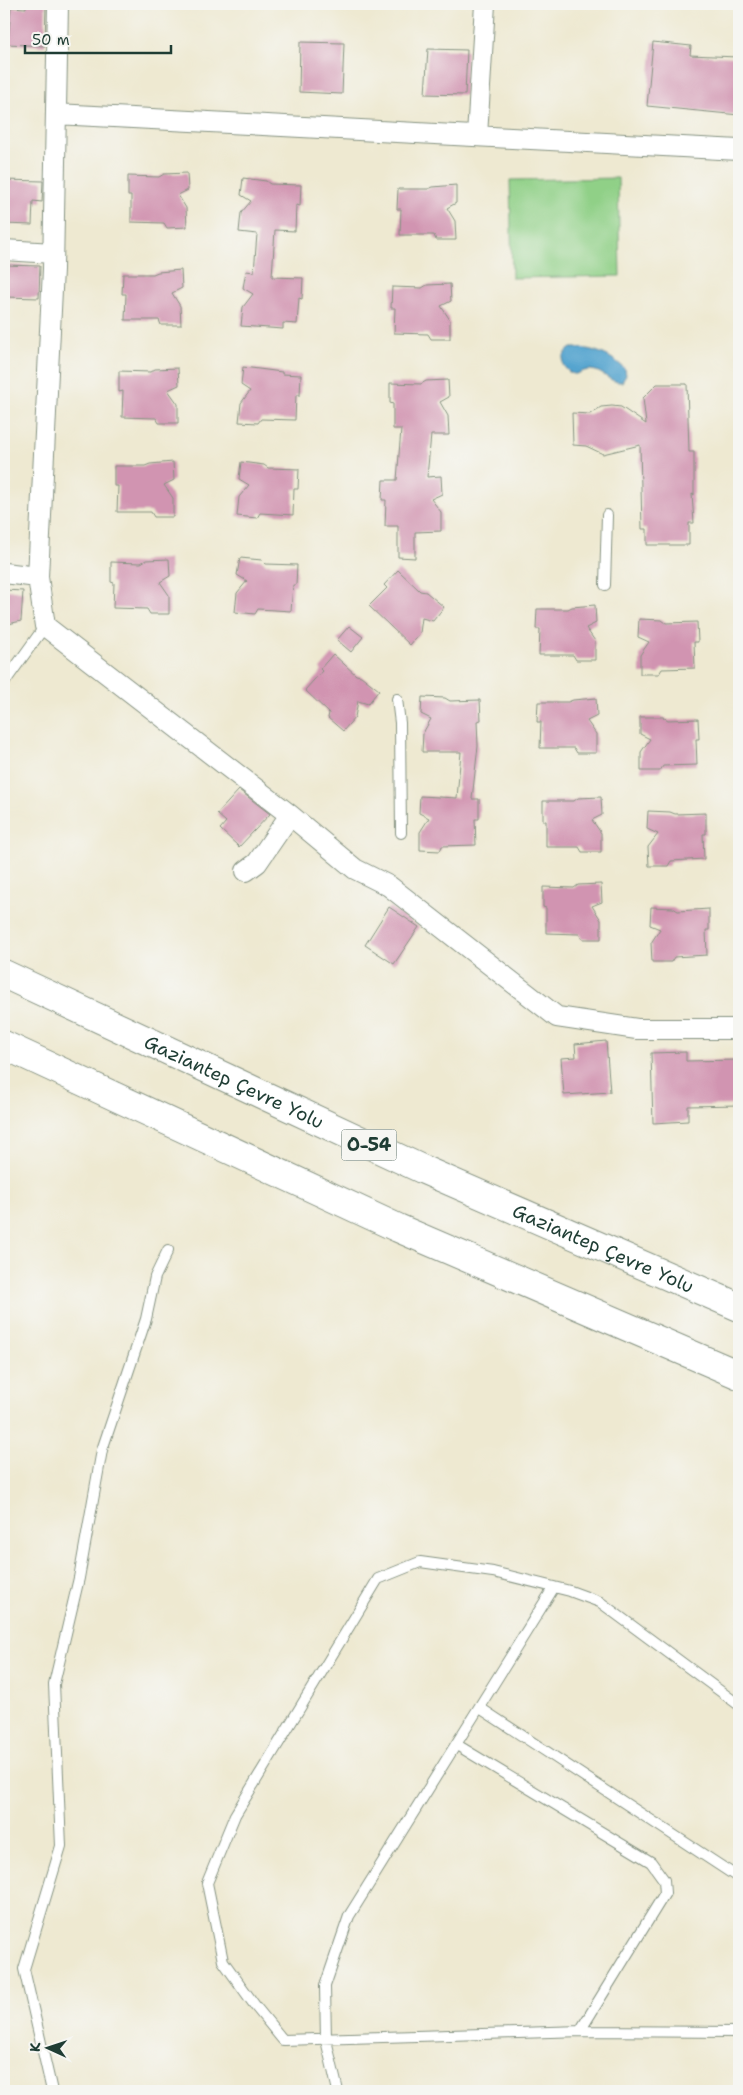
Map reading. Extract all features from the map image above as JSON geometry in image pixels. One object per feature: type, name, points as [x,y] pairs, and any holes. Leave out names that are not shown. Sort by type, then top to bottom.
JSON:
[{"type":"highway","name":"Gaziantep Çevre Yolu","points":[[4,974],[424,1170],[739,1307]]},
{"type":"highway","points":[[4,1045],[398,1228],[739,1375]]},
{"type":"street","points":[[58,4],[53,253],[38,577],[45,626],[290,815],[355,869],[389,886],[557,1018],[637,1029],[739,1029]]},
{"type":"street","points":[[477,136],[485,4]]},
{"type":"street","points":[[56,114],[739,150]]},
{"type":"street","points":[[4,250],[53,253]]},
{"type":"street","points":[[4,573],[38,577]]},
{"type":"street","points":[[246,871],[257,863],[290,815]]},
{"type":"lane","points":[[605,585],[607,515]]},
{"type":"lane","points":[[4,683],[45,626]]},
{"type":"lane","points":[[397,699],[400,723],[401,833]]},
{"type":"lane","points":[[52,2091],[24,1969],[61,1846],[54,1684],[79,1578],[102,1450],[146,1319],[155,1277],[168,1250]]},
{"type":"lane","points":[[739,1705],[600,1602],[554,1587],[494,1572],[420,1562],[378,1579],[236,1815],[207,1882],[223,1961],[256,2007],[283,2040],[580,2031],[739,2032]]},
{"type":"lane","points":[[338,2091],[326,2040],[325,1986],[349,1916],[554,1587]]},
{"type":"lane","points":[[480,1708],[739,1878]]},
{"type":"lane","points":[[456,1745],[651,1862],[664,1880],[665,1893],[580,2031]]},
{"type":"green space","points":[[618,178],[620,276],[512,278],[510,180]]},
{"type":"water","points":[[571,348],[593,350],[613,359],[625,369],[626,375],[622,382],[614,381],[600,372],[591,370],[576,374],[570,373],[563,365],[563,357]]},
{"type":"building","points":[[26,4],[46,4],[45,46],[8,44],[11,7],[26,8]]},
{"type":"building","points":[[300,42],[344,43],[342,94],[299,92]]},
{"type":"building","points":[[653,42],[691,46],[690,55],[737,57],[737,66],[739,66],[739,115],[647,106]]},
{"type":"building","points":[[428,49],[467,50],[465,95],[425,94]]},
{"type":"building","points":[[187,173],[188,190],[178,195],[186,208],[187,227],[167,228],[164,223],[131,222],[131,196],[128,196],[128,176],[159,177],[164,174]]},
{"type":"building","points":[[243,178],[266,181],[270,184],[301,185],[300,206],[296,205],[295,231],[275,230],[272,277],[303,278],[302,299],[299,298],[297,324],[283,323],[283,329],[241,326],[243,307],[253,294],[243,288],[246,271],[254,272],[257,234],[239,232],[241,213],[251,201],[241,195]]},
{"type":"building","points":[[4,180],[43,181],[42,202],[33,201],[32,225],[4,224]]},
{"type":"building","points":[[456,185],[456,203],[447,208],[455,221],[456,240],[436,240],[434,235],[400,235],[401,209],[397,209],[398,189],[428,189]]},
{"type":"building","points":[[4,265],[40,266],[39,298],[4,297]]},
{"type":"building","points":[[181,270],[182,288],[172,293],[180,306],[181,325],[161,325],[159,320],[125,320],[126,294],[122,294],[123,274],[153,274]]},
{"type":"building","points":[[450,284],[451,301],[441,306],[450,320],[450,339],[431,339],[428,334],[394,333],[395,308],[391,308],[392,287],[422,288],[427,285]]},
{"type":"building","points":[[243,367],[282,372],[282,374],[301,375],[300,395],[296,395],[295,420],[261,419],[258,423],[239,422],[241,403],[250,391],[241,385]]},
{"type":"building","points":[[178,368],[179,385],[168,390],[178,404],[178,423],[159,423],[156,418],[122,417],[123,391],[119,392],[119,371],[150,372],[155,369]]},
{"type":"building","points":[[448,380],[449,397],[440,402],[448,416],[449,435],[431,435],[427,477],[441,476],[442,494],[431,499],[441,512],[441,531],[415,532],[415,558],[398,557],[398,526],[385,526],[386,500],[382,500],[383,480],[397,480],[401,429],[393,429],[393,404],[390,403],[390,383],[421,384],[426,381]]},
{"type":"building","points":[[657,384],[687,384],[689,452],[694,452],[694,495],[692,494],[694,523],[689,523],[689,545],[647,545],[647,529],[642,529],[640,445],[603,454],[586,446],[573,445],[572,413],[590,414],[601,407],[621,407],[646,424],[643,398]]},
{"type":"building","points":[[173,462],[174,480],[164,485],[173,498],[173,517],[154,517],[151,512],[117,512],[118,486],[114,486],[114,466],[145,466]]},
{"type":"building","points":[[241,462],[264,465],[268,468],[299,469],[298,489],[294,489],[293,515],[260,513],[257,518],[237,516],[239,497],[249,485],[239,479]]},
{"type":"building","points":[[240,558],[262,560],[266,564],[297,565],[296,585],[293,585],[291,611],[258,609],[255,614],[235,612],[237,593],[247,581],[237,575]]},
{"type":"building","points":[[169,559],[170,576],[160,582],[169,595],[169,614],[150,614],[147,609],[113,608],[114,583],[111,582],[111,562],[141,563],[146,560]]},
{"type":"building","points":[[398,570],[420,591],[426,592],[444,607],[433,621],[422,618],[420,633],[410,645],[369,606],[387,588],[384,585]]},
{"type":"building","points":[[4,590],[23,591],[21,621],[4,625]]},
{"type":"building","points":[[595,605],[596,623],[586,628],[595,641],[595,660],[576,660],[573,655],[539,655],[540,629],[536,629],[537,609],[568,609]]},
{"type":"building","points":[[639,619],[662,620],[666,623],[697,622],[698,642],[694,642],[695,668],[662,669],[659,674],[640,674],[640,655],[649,642],[638,637]]},
{"type":"building","points":[[349,626],[363,637],[351,652],[337,640]]},
{"type":"building","points":[[333,654],[356,675],[361,676],[379,690],[368,704],[358,701],[355,717],[343,731],[328,718],[329,713],[305,690],[322,671],[320,669]]},
{"type":"building","points":[[422,697],[445,698],[450,701],[480,700],[481,720],[477,721],[478,746],[472,799],[479,799],[479,819],[475,819],[476,845],[442,846],[440,851],[420,850],[420,832],[429,818],[419,813],[420,796],[457,798],[461,752],[422,752],[423,733],[431,719],[421,714]]},
{"type":"building","points":[[596,698],[597,716],[587,721],[596,734],[596,753],[577,753],[574,748],[540,748],[541,722],[537,722],[538,702],[568,702]]},
{"type":"building","points":[[640,717],[663,717],[668,720],[698,719],[699,739],[696,739],[697,765],[663,766],[660,771],[641,771],[641,752],[650,739],[640,734]]},
{"type":"building","points":[[239,790],[270,814],[239,847],[220,829],[226,822],[217,814]]},
{"type":"building","points":[[601,797],[602,815],[592,820],[601,833],[601,852],[582,852],[579,847],[546,847],[546,821],[543,821],[543,801],[574,801],[578,798]]},
{"type":"building","points":[[648,811],[675,814],[706,813],[706,834],[703,834],[704,859],[671,861],[668,866],[649,866],[648,847],[658,834],[647,829]]},
{"type":"building","points":[[601,884],[602,902],[592,906],[601,920],[601,939],[582,939],[579,934],[546,933],[546,908],[543,907],[543,887],[574,888],[578,885]]},
{"type":"building","points":[[389,907],[419,927],[394,964],[365,945]]},
{"type":"building","points":[[651,907],[673,908],[678,911],[709,909],[709,930],[706,930],[707,955],[674,957],[671,962],[652,962],[651,943],[660,929],[650,925]]},
{"type":"building","points":[[606,1041],[610,1092],[564,1095],[561,1058],[576,1057],[575,1044]]},
{"type":"building","points":[[686,1052],[686,1061],[739,1060],[739,1105],[688,1106],[688,1121],[653,1123],[651,1053]]}]
